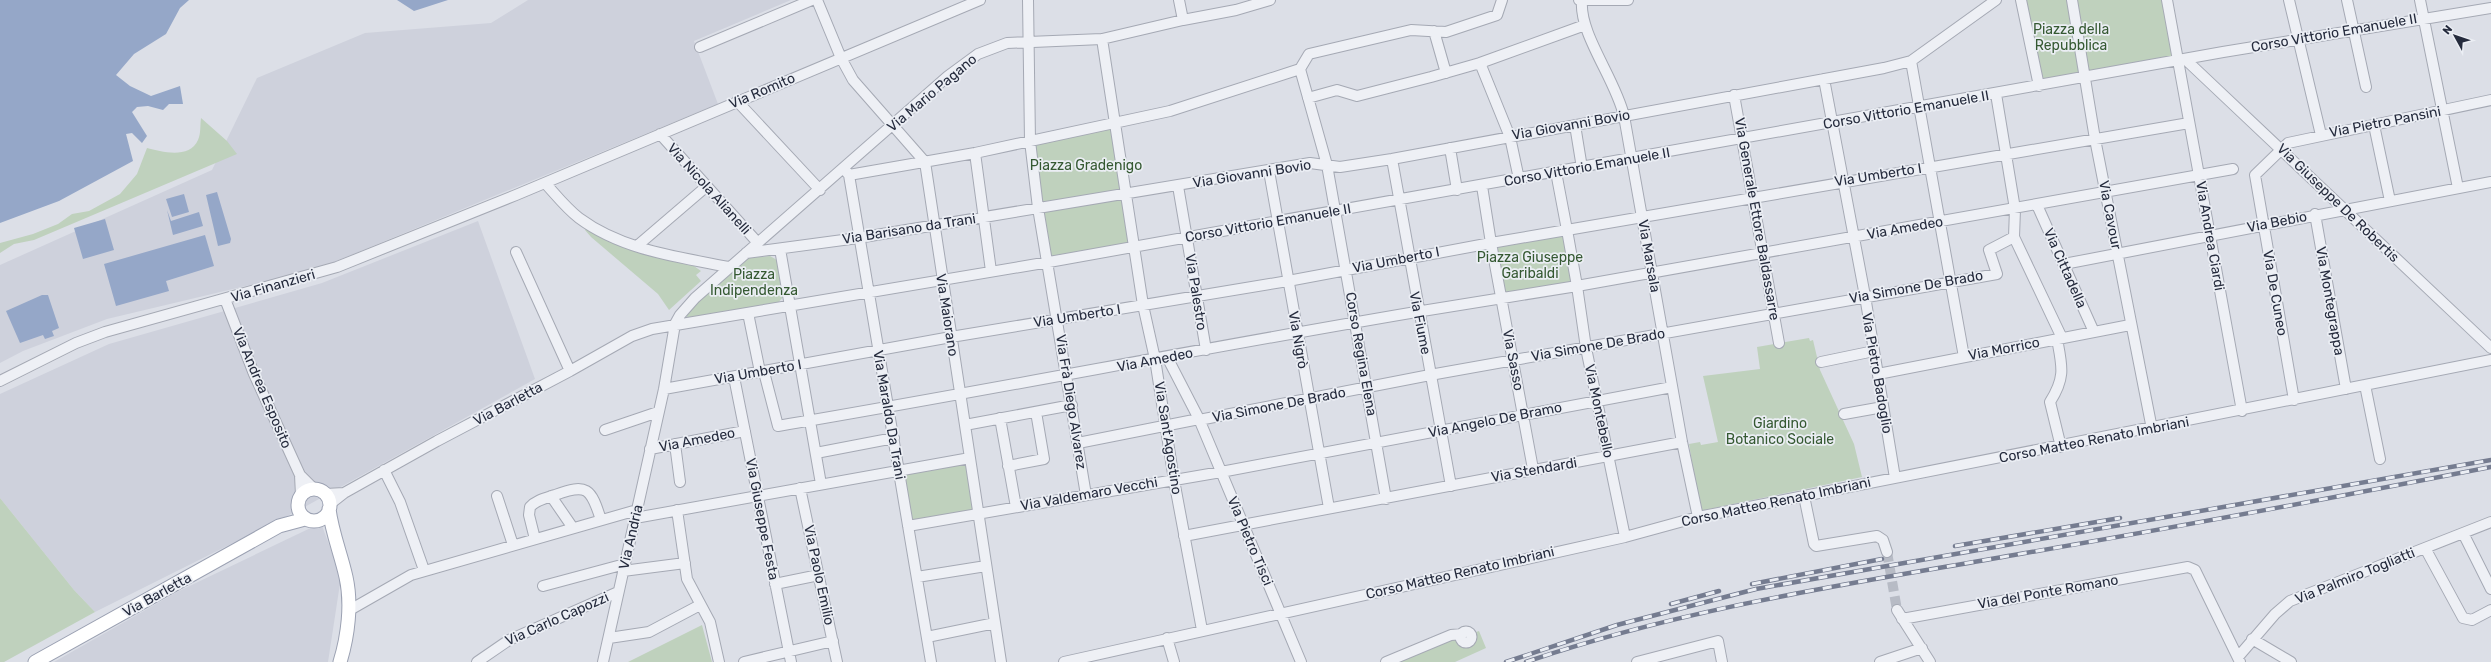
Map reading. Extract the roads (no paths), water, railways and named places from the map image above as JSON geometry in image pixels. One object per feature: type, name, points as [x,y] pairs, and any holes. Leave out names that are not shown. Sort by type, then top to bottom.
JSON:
[{"type":"main road","name":"Via Barletta","points":[[35,662],[302,513],[302,495],[325,499],[320,520]]},
{"type":"main road","points":[[325,499],[331,529],[346,579],[348,611],[346,634],[340,662]]},
{"type":"main road","points":[[302,513],[320,520],[331,529]]},
{"type":"street","points":[[700,46],[812,0]]},
{"type":"street","points":[[817,0],[841,58],[857,85],[925,162]]},
{"type":"street","name":"Via Romito","points":[[545,183],[980,0]]},
{"type":"street","points":[[1028,0],[1030,42],[1030,142],[1038,208],[1049,262]]},
{"type":"street","points":[[1179,0],[1183,20]]},
{"type":"street","name":"Via Mario Pagano","points":[[746,254],[820,190],[846,172],[893,125],[948,76],[978,54],[1007,43],[1102,39],[1183,20],[1236,10],[1270,0]]},
{"type":"street","points":[[846,172],[925,162],[975,153],[1170,111],[1300,69],[1309,54],[1411,30],[1446,32],[1497,15],[1502,0]]},
{"type":"street","points":[[1580,0],[1628,0]]},
{"type":"street","name":"Via Marsala","points":[[1580,0],[1584,25],[1616,89],[1624,116],[1682,442],[1698,517]]},
{"type":"street","name":"Via Giovanni Bovio","points":[[1127,194],[1269,171],[1310,162],[1340,167],[1392,159],[1824,79],[1911,61],[1996,0]]},
{"type":"street","points":[[2021,0],[2039,86],[2181,60],[2167,0]]},
{"type":"street","name":"Via Cavour","points":[[2072,0],[2095,139],[2130,325],[2152,429]]},
{"type":"street","points":[[2289,0],[2321,135]]},
{"type":"street","points":[[2346,0],[2366,87]]},
{"type":"street","points":[[2420,0],[2458,188]]},
{"type":"street","name":"Corso Vittorio Emanuele II","points":[[2181,60],[2298,39],[2491,8]]},
{"type":"street","points":[[1308,98],[1336,90],[1357,96],[1446,73],[1480,63],[1584,25]]},
{"type":"street","points":[[1434,31],[1446,73]]},
{"type":"street","points":[[675,324],[1049,262],[1135,246],[1102,39]]},
{"type":"street","name":"Via Andrea Ciardi","points":[[2181,60],[2209,234],[2242,411]]},
{"type":"street","name":"Via Giuseppe De Robertis","points":[[2181,60],[2282,149],[2343,209],[2491,348]]},
{"type":"street","points":[[1911,61],[1964,357]]},
{"type":"street","points":[[1480,63],[1510,136],[1519,179]]},
{"type":"street","name":"Corso Regina Elena","points":[[1300,69],[1327,165],[1386,499]]},
{"type":"street","name":"Via Pietro Badoglio","points":[[1824,79],[1852,237],[1865,296],[1895,478]]},
{"type":"street","name":"Corso Vittorio Emanuele II","points":[[1135,246],[1277,222],[1335,210],[1482,186],[2039,86]]},
{"type":"street","points":[[1996,94],[2015,209],[2014,237],[2060,338],[2063,371],[2060,387],[2050,402],[2060,447]]},
{"type":"street","name":"Via Generale Ettore Baldassarre","points":[[1734,95],[1754,198],[1779,343]]},
{"type":"street","name":"Via Pietro Pansini","points":[[2282,149],[2288,142],[2491,100]]},
{"type":"street","points":[[738,101],[820,190]]},
{"type":"street","name":"Via Umberto I","points":[[1567,230],[1754,198],[1842,181],[2006,155],[2190,123]]},
{"type":"street","points":[[1575,125],[1582,168]]},
{"type":"street","points":[[2374,125],[2390,201]]},
{"type":"street","name":"Via Nicola Alianelli","points":[[660,134],[758,243]]},
{"type":"street","points":[[1450,148],[1457,190]]},
{"type":"street","name":"Via De Cuneo","points":[[2282,149],[2255,175],[2294,400]]},
{"type":"street","points":[[975,153],[992,271]]},
{"type":"street","name":"Via Fiume","points":[[1392,159],[1408,257],[1451,486]]},
{"type":"street","name":"Via Maiorano","points":[[925,162],[941,280],[965,425],[1001,662]]},
{"type":"street","name":"Via Amedeo","points":[[1577,286],[2233,169]]},
{"type":"street","name":"Via Nigrò","points":[[1269,171],[1308,398],[1329,508]]},
{"type":"street","name":"Via Maraldo Da Trani","points":[[846,172],[894,438],[931,662]]},
{"type":"street","points":[[1482,186],[1501,299],[1577,286],[1556,172]]},
{"type":"street","name":"Via Bebio","points":[[2064,264],[2209,234],[2491,182]]},
{"type":"street","points":[[545,183],[585,222],[611,236],[637,246],[729,267]]},
{"type":"street","name":"Via Finanzieri","points":[[0,381],[90,338],[337,267],[545,183]]},
{"type":"street","points":[[637,246],[707,186]]},
{"type":"street","name":"Via Palestro","points":[[1178,186],[1206,350]]},
{"type":"street","points":[[1038,208],[1127,194]]},
{"type":"street","name":"Via Cittadella","points":[[2036,205],[2094,332]]},
{"type":"street","name":"Via Barisano da Trani","points":[[780,249],[858,238],[1038,208]]},
{"type":"street","name":"Via Montegrappa","points":[[2315,214],[2346,389]]},
{"type":"street","points":[[1491,243],[1567,230]]},
{"type":"street","name":"Via Simone De Brado","points":[[1078,443],[1430,375],[1586,348],[1865,296],[1996,274],[1989,250],[2014,237]]},
{"type":"street","name":"Via Umberto I","points":[[664,389],[1058,318],[1288,281],[1408,257],[1491,243]]},
{"type":"street","name":"Via Sant'Agostino","points":[[1135,246],[1143,305],[1155,360],[1174,480],[1202,630]]},
{"type":"street","points":[[675,324],[690,302],[746,254],[780,249],[821,484]]},
{"type":"street","points":[[516,252],[570,371]]},
{"type":"street","name":"Via Frà Diego Alvarez","points":[[1049,262],[1086,494]]},
{"type":"street","name":"Via Montebello","points":[[1577,286],[1586,348],[1625,537]]},
{"type":"street","name":"Via Andrea Esposito","points":[[225,299],[254,374],[300,476],[302,495]]},
{"type":"street","name":"Via Amedeo","points":[[762,372],[778,426],[1068,376],[1297,333],[1501,299]]},
{"type":"street","name":"Via Sasso","points":[[1501,299],[1533,469]]},
{"type":"street","points":[[748,313],[762,372]]},
{"type":"street","name":"Via Barletta","points":[[325,499],[344,493],[632,336],[652,328],[675,324]]},
{"type":"street","name":"Via Andria","points":[[603,662],[664,389],[675,324]]},
{"type":"street","name":"Via Morrico","points":[[1878,374],[2130,325]]},
{"type":"street","points":[[1821,362],[1874,351]]},
{"type":"street","name":"Via Pietro Tisci","points":[[1167,357],[1199,420],[1301,662]]},
{"type":"street","name":"Corso Matteo Renato Imbriani","points":[[1064,662],[1202,630],[1625,537],[1698,517],[2152,429],[2491,360]]},
{"type":"street","name":"Via Giuseppe Festa","points":[[734,377],[791,662]]},
{"type":"street","points":[[2365,385],[2380,459]]},
{"type":"street","name":"Via Angelo De Bramo","points":[[1318,453],[1672,387]]},
{"type":"street","points":[[965,425],[1072,405]]},
{"type":"street","points":[[1844,414],[1883,407]]},
{"type":"street","points":[[605,430],[658,412]]},
{"type":"street","points":[[1008,466],[1044,459],[1036,412]]},
{"type":"street","points":[[1000,418],[1016,506]]},
{"type":"street","name":"Via Amedeo","points":[[650,449],[745,431]]},
{"type":"street","points":[[816,452],[894,438]]},
{"type":"street","name":"Via Stendardi","points":[[1184,536],[1682,442]]},
{"type":"street","points":[[675,444],[680,482]]},
{"type":"street","name":"Via Valdemaro Vecchi","points":[[908,526],[1016,506],[1221,472],[1318,453]]},
{"type":"street","points":[[348,611],[405,578],[424,570],[601,520],[636,514],[677,510],[970,458]]},
{"type":"street","points":[[384,470],[400,502],[424,570]]},
{"type":"street","name":"Via Andrea Esposito","points":[[300,476],[325,499]]},
{"type":"street","points":[[535,539],[529,515],[530,507],[538,501],[576,488],[584,490],[594,501],[601,520]]},
{"type":"street","name":"Via Paolo Emilio","points":[[800,488],[837,662]]},
{"type":"street","points":[[497,496],[513,545]]},
{"type":"street","points":[[551,496],[573,528]]},
{"type":"street","points":[[1804,496],[1814,544],[1816,546],[1877,536],[1884,540],[1887,552]]},
{"type":"street","points":[[677,510],[689,585],[710,622],[719,662]]},
{"type":"street","name":"Via Palmiro Togliatti","points":[[2239,660],[2252,639],[2275,614],[2290,601],[2491,522]]},
{"type":"street","points":[[2463,533],[2491,589]]},
{"type":"street","points":[[2425,548],[2463,618],[2472,620],[2491,610]]},
{"type":"street","points":[[543,586],[624,568],[685,563]]},
{"type":"street","points":[[917,577],[986,566]]},
{"type":"street","name":"Via del Ponte Romano","points":[[1922,648],[1900,614],[2185,567],[2193,568],[2239,660]]},
{"type":"street","points":[[775,584],[819,575]]},
{"type":"street","name":"Via Carlo Capozzi","points":[[477,662],[509,640],[618,592]]},
{"type":"street","points":[[608,638],[649,632],[700,605]]},
{"type":"street","points":[[927,637],[995,623]]},
{"type":"street","points":[[1386,662],[1451,635],[1462,634]]},
{"type":"street","points":[[1167,638],[1174,662]]},
{"type":"street","points":[[2252,639],[2291,662]]},
{"type":"street","points":[[744,662],[833,641]]},
{"type":"street","points":[[1637,662],[1718,641],[1722,662]]},
{"type":"street","points":[[1880,662],[1922,648],[1930,662]]},
{"type":"water","points":[[0,0],[189,0],[180,8],[166,34],[134,54],[116,75],[130,86],[151,96],[180,86],[183,104],[169,104],[163,110],[148,106],[137,107],[132,112],[147,136],[142,143],[132,133],[126,134],[133,161],[59,201],[0,223]]},
{"type":"water","points":[[397,0],[448,0],[414,11]]},
{"type":"water","points":[[217,192],[231,239],[230,243],[218,246],[206,195]]},
{"type":"water","points":[[184,194],[189,212],[172,217],[166,199]]},
{"type":"water","points":[[167,210],[171,221],[199,212],[203,226],[173,235]]},
{"type":"water","points":[[105,219],[114,250],[83,259],[74,228]]},
{"type":"water","points":[[205,235],[214,266],[166,281],[169,291],[116,306],[104,264]]},
{"type":"water","points":[[42,295],[48,295],[59,328],[52,331],[54,336],[45,339],[43,335],[20,343],[6,311]]},
{"type":"tunnel","points":[[1887,552],[1897,610]]},
{"type":"railway","points":[[1506,662],[1617,625],[1756,589],[2491,460]]},
{"type":"railway","points":[[1526,662],[1586,643],[1646,627],[1767,599],[1890,576],[2074,545],[2491,467]]},
{"type":"railway","points":[[1955,546],[2120,518]]},
{"type":"railway","points":[[1752,584],[1882,559]]},
{"type":"railway","points":[[1671,604],[1719,591]]},
{"type":"park label","name":"Piazza della Repubblica","points":[[2071,38]]},
{"type":"park label","name":"Piazza Gradenigo","points":[[1086,165]]},
{"type":"park label","name":"Piazza Giuseppe Garibaldi","points":[[1530,266]]},
{"type":"park label","name":"Piazza Indipendenza","points":[[754,282]]},
{"type":"park label","name":"Giardino Botanico Sociale","points":[[1780,432]]}]
